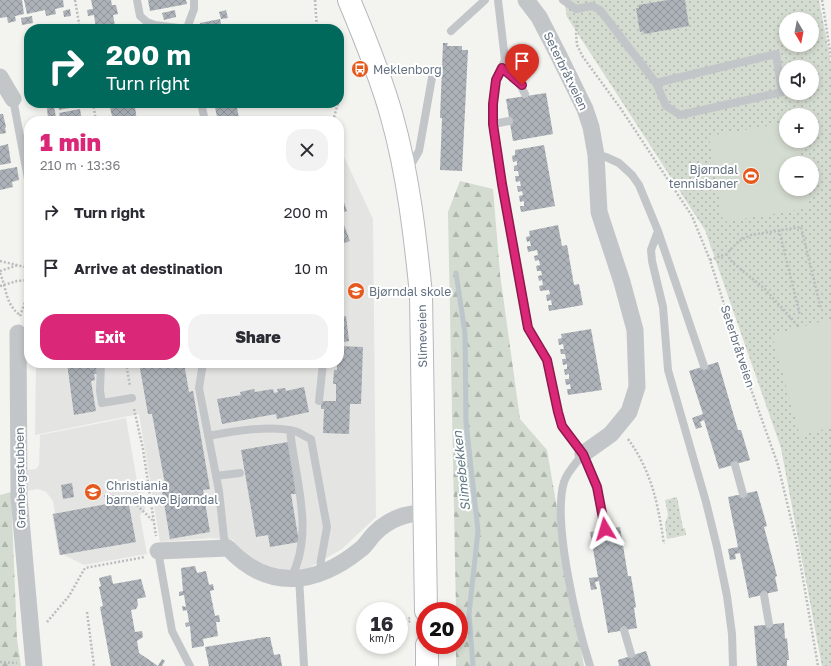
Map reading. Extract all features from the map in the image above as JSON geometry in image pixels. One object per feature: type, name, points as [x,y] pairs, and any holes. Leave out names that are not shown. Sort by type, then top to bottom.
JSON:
[{"type":"street","name":"Slimeveien","points":[[349,0],[388,103],[404,175],[421,294],[424,513],[418,602]]},
{"type":"street","name":"Seterbråtveien","points":[[526,0],[539,18],[585,109],[592,127],[596,155],[599,212],[635,330],[638,373],[635,398],[629,412],[611,434],[583,454]]},
{"type":"street","points":[[0,77],[13,100]]},
{"type":"street","name":"Granbergstubben","points":[[24,331],[19,496],[34,666]]},
{"type":"street","points":[[158,549],[228,548],[248,566],[261,572],[283,579],[295,578],[320,572],[341,563],[357,552],[381,527],[397,517],[413,513],[424,513]]},
{"type":"street","points":[[427,654],[428,666]]},
{"type":"lane","points":[[137,0],[140,16],[151,24]]},
{"type":"lane","points":[[188,24],[194,9],[194,0]]},
{"type":"lane","points":[[451,31],[485,0]]},
{"type":"lane","points":[[498,0],[505,60],[496,80],[493,104],[493,124],[502,190],[528,328],[547,360],[562,426],[583,454],[600,495],[605,529]]},
{"type":"lane","points":[[563,0],[576,9],[593,3],[612,24],[656,83],[666,106],[680,115],[782,92],[776,54],[656,83]]},
{"type":"lane","points":[[502,68],[522,85],[525,94]]},
{"type":"lane","points":[[404,175],[418,151],[433,72]]},
{"type":"lane","points":[[13,100],[24,158]]},
{"type":"lane","points":[[493,124],[509,120]]},
{"type":"lane","points":[[596,155],[614,159],[632,174],[639,185],[658,231],[704,366]]},
{"type":"lane","points":[[658,231],[651,250],[652,261],[663,307],[668,370],[706,502],[717,547],[732,634],[733,666]]},
{"type":"lane","points":[[101,368],[100,391],[102,403],[132,398]]},
{"type":"lane","points":[[202,368],[199,388],[216,476],[224,538],[228,548]]},
{"type":"lane","points":[[319,401],[322,368]]},
{"type":"lane","points":[[208,436],[262,430],[290,430],[297,431],[311,439],[327,527],[320,572]]},
{"type":"lane","points":[[290,430],[304,531],[301,554],[295,578],[304,666]]},
{"type":"lane","points":[[583,454],[565,478],[562,491],[561,512],[571,593],[590,666]]},
{"type":"lane","points":[[735,464],[743,494]]},
{"type":"lane","points":[[216,476],[240,473]]},
{"type":"lane","points":[[158,549],[172,631],[190,666]]},
{"type":"lane","points":[[764,594],[769,624]]},
{"type":"lane","points":[[624,630],[631,654]]},
{"type":"path","points":[[75,0],[79,24]]},
{"type":"path","points":[[315,0],[316,24]]},
{"type":"path","points":[[822,0],[831,57]]},
{"type":"path","name":"Seterbråtveien","points":[[581,8],[576,34],[577,45],[583,57],[621,109],[692,216],[710,260],[751,389],[778,465],[796,544],[818,666]]},
{"type":"path","points":[[710,260],[726,254],[742,238],[751,235],[801,227],[822,309]]},
{"type":"path","points":[[779,230],[800,315]]},
{"type":"path","points":[[726,254],[734,263],[764,288],[799,327]]},
{"type":"path","points":[[0,261],[24,266]]},
{"type":"path","points":[[19,265],[0,272],[8,301],[14,310],[20,315]]},
{"type":"path","points":[[0,286],[24,281]]},
{"type":"path","points":[[24,304],[20,315],[24,331]]},
{"type":"path","points":[[32,645],[56,610],[73,591],[85,568],[158,549],[152,521],[143,449],[127,368]]},
{"type":"path","points":[[625,435],[644,463],[654,490],[658,502],[664,544]]},
{"type":"path","points":[[104,496],[130,498],[152,521]]},
{"type":"path","points":[[87,612],[94,666]]},
{"type":"path","points":[[408,623],[416,616]]},
{"type":"shaded area","name":"Bjørndal skole","points":[[344,157],[373,219],[376,517],[342,549],[307,569],[283,574],[254,566],[233,540],[211,538],[160,542],[139,414],[35,435],[36,368],[344,368]]},
{"type":"shaded area","name":"Christiania barnehave Bjørndal","points":[[126,418],[137,481],[142,485],[145,509],[140,515],[147,554],[84,565],[64,555],[59,555],[52,514],[55,514],[53,501],[46,492],[38,489],[26,491],[26,470],[36,469],[39,465],[40,435]]},
{"type":"green space","points":[[564,0],[819,0],[831,63],[831,666],[822,666],[781,448],[705,230],[567,17]]},
{"type":"green space","name":"Bjørndal tennisbaner","points":[[779,124],[779,148],[799,148],[801,156],[779,156],[779,196],[807,196],[809,208],[723,222],[709,136]]},
{"type":"green space","points":[[460,181],[493,189],[500,274],[520,419],[547,450],[584,666],[456,666],[456,654],[468,654],[468,602],[456,602],[448,212]]},
{"type":"green space","points":[[831,319],[831,427],[800,436],[772,335]]},
{"type":"green space","points":[[11,492],[17,639],[21,666],[0,666],[0,495]]},
{"type":"green space","points":[[677,497],[683,528],[685,528],[686,535],[667,539],[665,524],[668,515],[665,500]]},
{"type":"building","points":[[0,0],[22,0],[24,14],[15,16],[16,21],[8,23],[7,17],[0,18]]},
{"type":"building","points":[[24,0],[63,0],[64,7],[55,9],[56,14],[46,16],[45,10],[27,14]]},
{"type":"building","points":[[91,0],[111,0],[112,5],[116,5],[118,14],[113,15],[115,24],[95,24],[94,15],[88,16],[87,10],[93,9]]},
{"type":"building","points":[[148,0],[186,0],[187,4],[150,11]]},
{"type":"building","points":[[668,0],[685,0],[689,26],[644,34],[643,31],[640,32],[636,8],[639,8],[639,5]]},
{"type":"building","points":[[70,9],[71,16],[64,17],[63,11]]},
{"type":"building","points":[[175,10],[176,17],[164,20],[162,13]]},
{"type":"building","points":[[226,10],[228,18],[221,19],[219,12]]},
{"type":"building","points":[[32,16],[33,23],[22,25],[21,18]]},
{"type":"building","points":[[220,19],[221,24],[200,24]]},
{"type":"building","points":[[443,43],[448,43],[447,46],[462,46],[462,50],[468,50],[462,171],[440,170],[442,118],[440,118]]},
{"type":"building","points":[[546,93],[553,134],[513,141],[506,99]]},
{"type":"building","points":[[47,108],[54,108],[56,116],[48,116]]},
{"type":"building","points":[[59,108],[70,108],[59,110]]},
{"type":"building","points":[[110,108],[135,108],[136,116],[112,116]]},
{"type":"building","points":[[215,108],[237,108],[239,116],[217,116]]},
{"type":"building","points":[[80,109],[81,116],[60,116],[59,113]]},
{"type":"building","points":[[0,114],[3,114],[6,133],[0,134]]},
{"type":"building","points":[[8,144],[11,163],[0,165],[0,146]]},
{"type":"building","points":[[544,145],[555,206],[521,212],[520,206],[524,206],[524,201],[520,202],[519,196],[523,195],[522,191],[518,192],[517,186],[521,186],[520,181],[516,182],[515,176],[519,176],[518,171],[514,171],[514,166],[517,165],[517,161],[513,162],[512,156],[515,155],[515,150]]},
{"type":"building","points":[[17,167],[19,180],[12,182],[13,187],[0,190],[0,170]]},
{"type":"building","points":[[344,202],[347,211],[344,212]]},
{"type":"building","points":[[344,225],[350,241],[344,243]]},
{"type":"building","points":[[558,225],[562,246],[567,245],[574,285],[579,284],[583,305],[549,311],[548,305],[552,305],[551,300],[547,301],[546,295],[550,294],[549,290],[540,291],[539,286],[543,285],[542,280],[539,281],[538,276],[542,275],[541,271],[537,271],[536,266],[540,265],[539,260],[535,261],[534,256],[538,255],[537,250],[528,252],[527,246],[531,246],[530,241],[527,242],[526,237],[530,236],[529,231]]},
{"type":"building","points":[[344,316],[346,316],[349,341],[344,342]]},
{"type":"building","points":[[591,329],[602,390],[568,395],[567,389],[571,389],[570,384],[566,385],[565,379],[569,379],[569,374],[565,375],[564,369],[567,369],[567,364],[563,365],[562,359],[566,359],[565,354],[561,354],[560,349],[564,349],[563,344],[559,345],[558,339],[562,338],[561,334]]},
{"type":"building","points":[[344,346],[363,347],[361,404],[350,404],[349,434],[323,433],[324,409],[321,409],[321,401],[336,401],[336,384],[333,384],[334,370],[337,370],[337,368],[344,368]]},
{"type":"building","points":[[718,362],[738,430],[741,430],[750,460],[719,469],[704,420],[700,422],[702,427],[696,429],[692,418],[703,414],[689,371]]},
{"type":"building","points":[[68,368],[96,368],[97,374],[94,374],[95,380],[91,381],[96,411],[74,415]]},
{"type":"building","points":[[140,368],[185,368],[189,392],[193,391],[210,489],[203,490],[210,532],[170,539],[161,485],[165,484],[152,414],[148,414]]},
{"type":"building","points":[[304,387],[309,412],[277,419],[276,414],[222,424],[217,399],[241,395],[240,392],[254,389],[255,392],[273,389],[274,393],[278,392],[277,389],[285,388],[286,391]]},
{"type":"building","points":[[288,442],[297,494],[291,494],[299,542],[270,547],[268,535],[256,537],[241,450]]},
{"type":"building","points":[[72,483],[74,497],[63,499],[61,485]]},
{"type":"building","points":[[757,491],[767,526],[764,527],[777,576],[775,577],[778,591],[749,598],[740,553],[735,554],[736,559],[730,560],[728,549],[738,547],[728,497]]},
{"type":"building","points":[[128,500],[136,542],[60,555],[53,514]]},
{"type":"building","points":[[620,527],[628,576],[631,576],[636,607],[634,608],[637,628],[608,633],[599,581],[595,582],[597,589],[591,590],[589,578],[598,577],[590,532]]},
{"type":"building","points":[[195,566],[197,573],[206,571],[209,585],[213,584],[214,590],[210,591],[215,616],[219,615],[220,622],[216,622],[218,636],[203,639],[204,646],[192,648],[190,626],[186,627],[185,623],[189,622],[187,610],[183,611],[182,606],[186,607],[184,595],[179,596],[179,592],[183,591],[181,568]]},
{"type":"building","points":[[111,575],[113,584],[141,579],[146,597],[137,599],[138,605],[136,609],[131,610],[135,632],[142,631],[143,637],[137,641],[139,653],[158,666],[111,666],[100,607],[103,606],[99,587],[101,586],[99,578]]},
{"type":"building","points":[[784,623],[789,660],[787,660],[787,666],[757,666],[754,626]]},
{"type":"building","points":[[270,637],[274,655],[280,654],[282,666],[209,666],[205,647]]},
{"type":"building","points":[[646,651],[651,666],[619,666],[618,660]]},
{"type":"building","points":[[162,659],[165,661],[162,666],[158,666]]},
{"type":"waterway","name":"Slimebekken","points":[[456,273],[465,333],[466,422],[478,531],[469,614],[473,666]]},
{"type":"place","name":"Meklenborg","points":[[360,69]]},
{"type":"place","name":"Bjørndal tennisbaner","points":[[751,176]]},
{"type":"place","name":"Bjørndal skole","points":[[356,291]]},
{"type":"place","name":"Christiania barnehave Bjørndal","points":[[93,492]]},
{"type":"route","points":[[522,85],[502,68],[496,80],[492,114],[497,159],[528,328],[531,336],[547,360],[562,426],[583,454],[597,487],[600,495],[605,529]]}]
